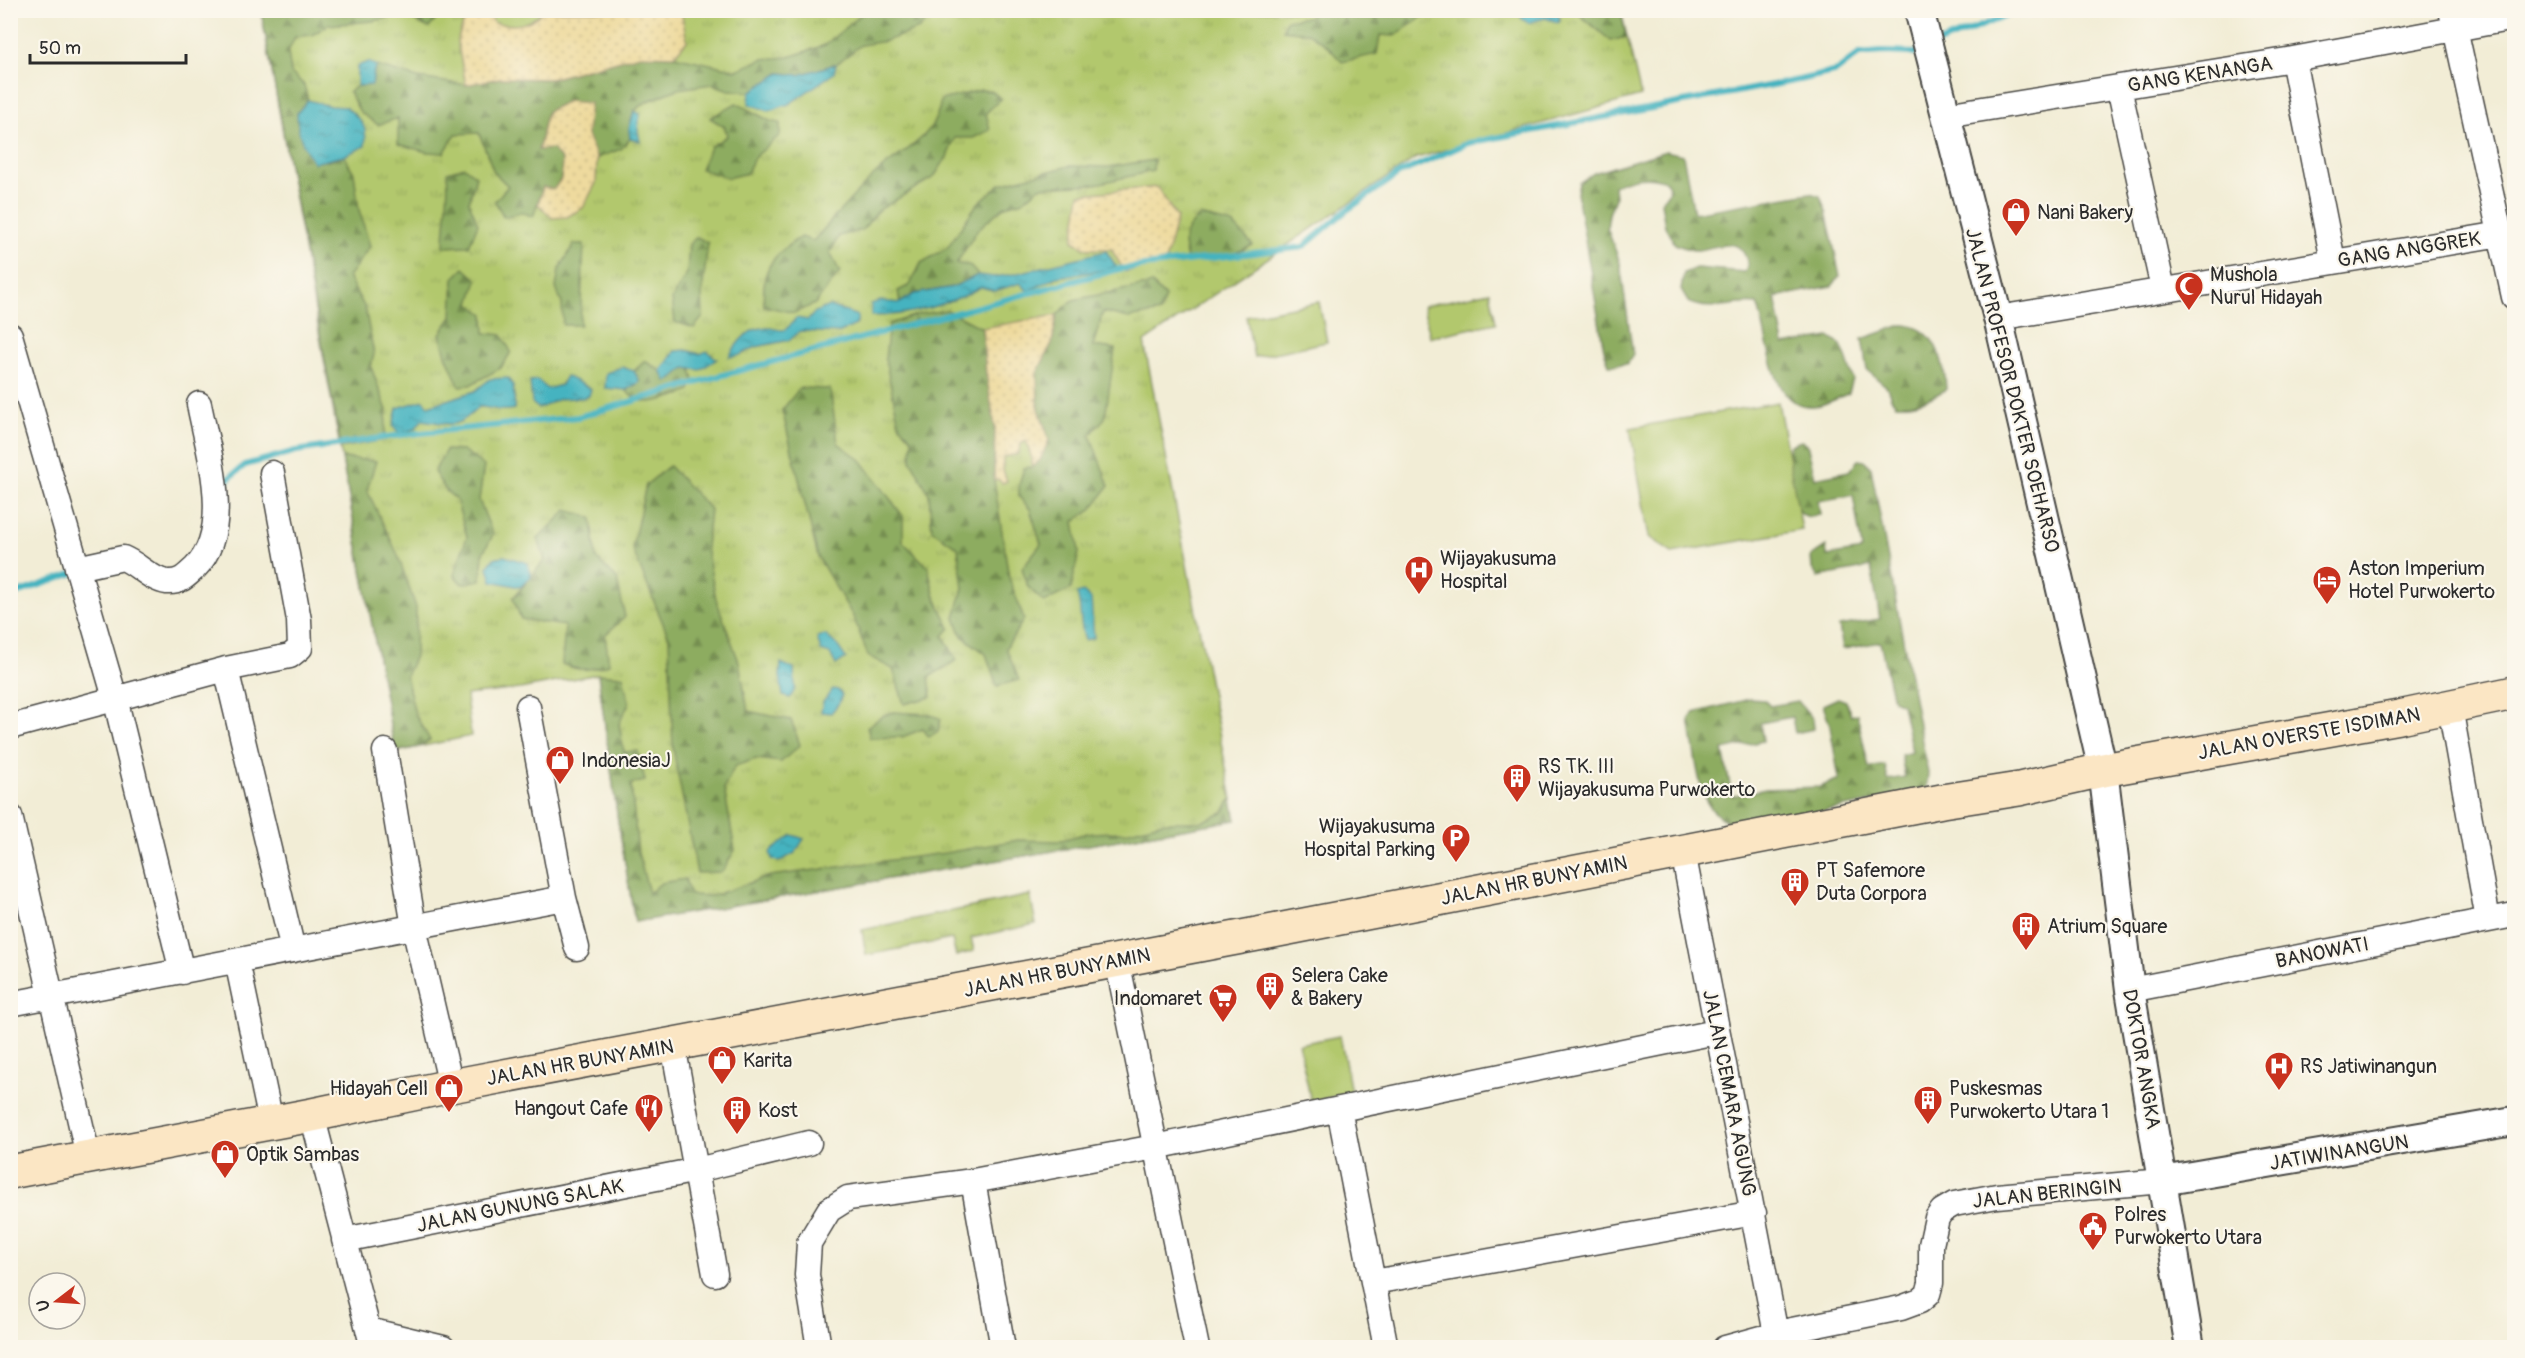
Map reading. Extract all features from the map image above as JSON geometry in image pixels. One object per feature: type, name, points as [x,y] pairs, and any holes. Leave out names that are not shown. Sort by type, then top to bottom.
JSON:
[{"type":"main road","name":"JALAN OVERSTE ISDIMAN","points":[[2103,770],[2450,707],[2514,693]]},
{"type":"main road","name":"JALAN HR BUNYAMIN","points":[[10,1172],[1942,801],[2019,789],[2103,770]]},
{"type":"street","name":"GANG KENANGA","points":[[1945,115],[2293,59],[2453,21],[2514,18]]},
{"type":"street","name":"JALAN PROFESOR DOKTER SOEHARSO","points":[[1922,20],[1998,318],[2103,770]]},
{"type":"street","points":[[2453,21],[2514,297]]},
{"type":"street","points":[[2293,59],[2334,261]]},
{"type":"street","points":[[2119,87],[2163,289]]},
{"type":"street","name":"GANG ANGGREK","points":[[1998,318],[2501,234]]},
{"type":"street","points":[[10,335],[116,698],[182,972]]},
{"type":"street","points":[[77,568],[123,558],[159,579],[172,582],[184,579],[199,564],[210,547],[213,536],[216,498],[199,404]]},
{"type":"street","points":[[10,727],[226,669],[290,656],[300,648],[297,609],[272,473]]},
{"type":"street","points":[[226,669],[293,950]]},
{"type":"street","points":[[528,707],[564,898],[577,948]]},
{"type":"street","points":[[2450,707],[2488,920]]},
{"type":"street","points":[[385,751],[414,927],[451,1086]]},
{"type":"street","name":"DOKTOR ANGKA","points":[[2103,770],[2130,990],[2190,1347]]},
{"type":"street","points":[[10,816],[88,1156]]},
{"type":"street","name":"JALAN CEMARA AGUNG","points":[[1683,852],[1776,1334]]},
{"type":"street","points":[[10,1004],[564,898]]},
{"type":"street","name":"BANOWATI","points":[[2130,990],[2514,915]]},
{"type":"street","points":[[1117,960],[1197,1347]]},
{"type":"street","points":[[237,961],[271,1122]]},
{"type":"street","points":[[819,1347],[807,1275],[809,1243],[829,1210],[848,1198],[973,1181],[1155,1147],[1716,1032]]},
{"type":"street","points":[[673,1045],[715,1274]]},
{"type":"street","points":[[1339,1109],[1386,1347]]},
{"type":"street","points":[[312,1115],[371,1339],[443,1347]]},
{"type":"street","name":"JATIWINANGUN","points":[[2162,1181],[2514,1121]]},
{"type":"street","name":"JALAN GUNUNG SALAK","points":[[344,1240],[697,1170],[809,1143]]},
{"type":"street","points":[[973,1181],[1003,1347]]},
{"type":"street","name":"JALAN BERINGIN","points":[[1732,1346],[1776,1334],[1901,1308],[1920,1301],[1928,1294],[1931,1283],[1931,1245],[1936,1218],[1942,1211],[1954,1204],[1998,1196],[2162,1181]]},
{"type":"street","points":[[1374,1282],[1754,1213]]},
{"type":"green space","points":[[936,10],[919,29],[886,41],[861,45],[836,64],[799,75],[780,73],[750,92],[729,90],[712,84],[678,89],[648,101],[634,111],[629,129],[630,139],[621,149],[597,158],[568,101],[548,111],[538,150],[552,149],[562,160],[561,179],[554,190],[543,187],[533,217],[522,212],[504,217],[495,201],[508,186],[494,172],[479,133],[456,134],[444,153],[427,152],[398,144],[398,118],[378,125],[360,112],[349,92],[357,86],[372,85],[374,70],[377,66],[418,78],[466,85],[500,78],[551,79],[640,55],[674,56],[737,70],[762,59],[789,57],[825,45],[865,11]]},
{"type":"green space","points":[[261,11],[1621,11],[1641,96],[1416,158],[1144,342],[1236,820],[635,922],[618,821],[598,674],[520,689],[466,695],[471,736],[395,752]]},
{"type":"green space","points":[[261,11],[443,11],[429,28],[402,15],[373,21],[328,25],[312,35],[295,37],[288,52],[291,73],[304,85],[308,100],[297,113],[327,161],[344,156],[354,173],[359,210],[370,246],[348,277],[365,308],[374,354],[371,367],[387,410],[384,440],[341,448]]},
{"type":"green space","points":[[1314,11],[1446,11],[1445,14],[1424,16],[1394,36],[1380,35],[1377,54],[1342,62],[1327,46],[1308,33],[1283,30],[1286,20],[1308,17]]},
{"type":"green space","points":[[1575,11],[1621,11],[1626,37],[1611,41]]},
{"type":"green space","points":[[981,90],[992,91],[1001,99],[986,113],[990,130],[973,138],[955,138],[947,157],[934,177],[879,210],[862,230],[839,236],[830,253],[840,272],[815,304],[794,313],[764,306],[766,273],[782,251],[801,237],[813,241],[871,178],[926,133],[938,113],[941,100]]},
{"type":"green space","points":[[736,103],[770,121],[780,123],[780,135],[754,158],[747,173],[727,178],[701,169],[710,147],[727,136],[725,127],[710,118]]},
{"type":"green space","points":[[1666,151],[1683,155],[1694,213],[1810,193],[1820,196],[1826,211],[1840,276],[1832,286],[1775,297],[1784,345],[1829,337],[1841,345],[1853,379],[1849,393],[1814,406],[1799,404],[1788,396],[1779,383],[1757,304],[1706,307],[1688,302],[1681,290],[1684,273],[1696,268],[1745,272],[1748,265],[1745,255],[1735,245],[1729,244],[1695,250],[1675,244],[1665,226],[1661,202],[1670,190],[1667,182],[1647,177],[1614,186],[1615,198],[1607,228],[1620,263],[1633,355],[1627,364],[1609,365],[1604,350],[1577,193],[1579,183],[1594,173]]},
{"type":"green space","points":[[1154,160],[1153,171],[1096,184],[1040,187],[1023,201],[1005,206],[978,229],[956,264],[969,265],[978,275],[953,287],[914,294],[900,303],[898,291],[910,285],[921,263],[947,248],[977,204],[1000,184],[1069,166],[1108,167]]},
{"type":"green space","points":[[464,167],[476,176],[469,202],[478,224],[469,246],[444,247],[447,172]]},
{"type":"green space","points":[[1200,216],[1233,224],[1253,245],[1221,257],[1187,259],[1184,245],[1185,235]]},
{"type":"green space","points":[[697,237],[708,243],[702,293],[703,317],[694,328],[675,322],[672,299],[687,273],[689,244]]},
{"type":"green space","points":[[574,244],[584,244],[580,325],[563,325],[562,304],[556,288],[559,270]]},
{"type":"green space","points":[[464,268],[477,280],[470,304],[484,314],[485,333],[502,335],[511,352],[501,368],[470,385],[459,386],[440,334],[452,317],[454,278]]},
{"type":"green space","points":[[1152,284],[1165,297],[1160,312],[1129,318],[1103,312],[1093,346],[1115,349],[1105,418],[1090,435],[1109,486],[1090,511],[1074,521],[1079,552],[1071,589],[1044,602],[1028,587],[1022,568],[1041,544],[1030,509],[1019,497],[1019,485],[1024,468],[1032,467],[1049,440],[1038,406],[1037,373],[1052,343],[1057,315],[1073,300]]},
{"type":"green space","points":[[1490,292],[1496,323],[1430,337],[1423,306]]},
{"type":"green space","points":[[1319,302],[1327,342],[1254,357],[1246,316]]},
{"type":"green space","points":[[947,310],[982,328],[986,374],[995,418],[994,480],[1009,578],[1024,619],[1006,648],[1019,680],[997,686],[986,654],[962,636],[955,618],[963,588],[958,548],[932,530],[929,494],[911,460],[912,439],[899,424],[885,359],[889,324],[919,314]]},
{"type":"green space","points":[[1902,325],[1923,331],[1930,338],[1940,357],[1946,389],[1922,401],[1909,404],[1896,404],[1887,387],[1867,370],[1862,339]]},
{"type":"green space","points":[[645,361],[661,371],[667,381],[685,367],[691,368],[694,381],[689,392],[647,402],[632,397],[626,390],[640,382],[634,371]]},
{"type":"green space","points":[[800,388],[830,389],[838,443],[861,460],[903,516],[903,542],[928,567],[934,594],[950,628],[943,636],[957,660],[929,677],[932,697],[904,704],[893,669],[868,656],[854,618],[818,557],[782,410]]},
{"type":"green space","points":[[1778,402],[1802,530],[1672,553],[1649,537],[1630,428]]},
{"type":"green space","points":[[1801,441],[1807,444],[1815,478],[1849,471],[1858,460],[1865,461],[1871,468],[1928,773],[1926,792],[1737,827],[1715,813],[1702,790],[1689,720],[1694,713],[1750,699],[1764,700],[1770,706],[1798,701],[1813,719],[1814,729],[1795,733],[1792,717],[1760,723],[1763,741],[1723,750],[1732,796],[1766,789],[1820,787],[1839,779],[1830,726],[1823,705],[1838,698],[1846,701],[1851,716],[1857,714],[1869,768],[1885,765],[1888,780],[1905,777],[1901,755],[1912,752],[1902,704],[1893,700],[1880,642],[1843,649],[1839,626],[1880,619],[1871,567],[1818,577],[1812,569],[1811,556],[1826,546],[1827,556],[1862,550],[1853,495],[1818,501],[1820,514],[1809,517],[1801,514],[1789,470],[1789,452],[1790,445]]},
{"type":"green space","points":[[446,450],[464,451],[484,466],[479,500],[493,535],[483,553],[481,580],[462,584],[454,575],[467,537],[456,499],[447,492],[434,472]]},
{"type":"green space","points":[[342,458],[376,461],[367,490],[397,553],[416,607],[415,656],[406,676],[415,714],[430,740],[419,747],[395,752]]},
{"type":"green space","points":[[669,466],[710,509],[706,547],[716,599],[739,662],[748,711],[791,720],[800,745],[781,762],[756,759],[735,766],[724,788],[735,850],[722,872],[697,873],[673,749],[669,638],[632,548],[646,485]]},
{"type":"green space","points":[[567,510],[592,518],[596,558],[617,579],[625,617],[605,635],[609,664],[591,669],[574,668],[562,664],[565,626],[521,619],[513,598],[545,560],[538,539]]},
{"type":"green space","points":[[598,674],[623,676],[629,703],[619,724],[624,752],[638,751],[645,781],[631,784],[638,853],[649,893],[661,883],[685,879],[690,895],[712,896],[770,876],[945,853],[1018,840],[1058,841],[1087,833],[1126,832],[1163,822],[1200,822],[1223,813],[1231,799],[1236,820],[635,922],[618,821]]},
{"type":"green space","points":[[894,712],[936,716],[941,719],[938,731],[929,737],[923,729],[902,737],[870,738],[867,727],[884,715]]},
{"type":"green space","points":[[1030,895],[1036,924],[971,938],[974,951],[956,956],[952,939],[866,955],[862,930]]},
{"type":"green space","points":[[1340,1036],[1351,1092],[1311,1102],[1299,1044]]},
{"type":"sand","points":[[681,10],[687,41],[674,56],[640,55],[550,79],[500,78],[466,85],[457,41],[466,16],[488,11],[494,23],[514,25],[532,20],[542,11]]},
{"type":"sand","points":[[568,101],[590,103],[587,135],[597,158],[596,183],[583,208],[567,217],[552,218],[538,204],[543,187],[554,189],[561,179],[562,160],[552,149],[538,150],[548,111]]},
{"type":"sand","points":[[1157,187],[1177,218],[1165,262],[1125,272],[1111,249],[1088,249],[1073,241],[1080,194]]},
{"type":"sand","points":[[1057,315],[1052,343],[1037,373],[1038,406],[1049,440],[1040,460],[1032,467],[1026,441],[1021,444],[1018,454],[1003,457],[1003,470],[1007,481],[1002,483],[998,479],[994,480],[995,427],[986,374],[982,328]]},
{"type":"water","points":[[1539,11],[1559,14],[1559,21],[1545,18],[1528,23],[1521,18],[1523,13]]},
{"type":"water","points":[[368,62],[377,66],[374,70],[372,85],[357,86],[357,66]]},
{"type":"water","points":[[836,64],[834,73],[789,104],[769,111],[749,104],[750,92],[780,73],[799,75]]},
{"type":"water","points":[[308,100],[330,106],[346,107],[364,128],[365,146],[344,156],[314,163],[301,139],[297,120],[297,113]]},
{"type":"water","points":[[634,111],[640,114],[638,130],[640,141],[630,139],[629,129]]},
{"type":"water","points":[[1106,251],[1116,266],[1106,270],[1057,277],[1028,291],[1020,283],[995,291],[981,287],[956,299],[928,308],[899,314],[871,316],[871,304],[880,301],[900,303],[914,294],[953,287],[978,275],[994,277],[1014,274]]},
{"type":"water","points":[[829,306],[858,316],[856,325],[838,333],[800,331],[790,340],[756,347],[740,355],[729,357],[739,342],[752,331],[764,328],[784,330],[796,318],[808,320],[815,312]]},
{"type":"water","points":[[686,350],[700,354],[707,351],[717,359],[700,370],[685,368],[667,382],[661,371],[675,351]]},
{"type":"water","points":[[622,367],[634,371],[640,382],[626,390],[605,388],[606,373]]},
{"type":"water","points":[[566,376],[591,389],[589,396],[560,399],[538,408],[532,403],[530,381],[538,380],[547,389],[561,385]]},
{"type":"water","points":[[508,378],[513,385],[515,409],[479,407],[458,423],[447,424],[422,420],[415,429],[399,433],[393,426],[397,408],[424,400],[428,406],[475,391],[490,379]]},
{"type":"water","points":[[504,556],[528,563],[531,577],[520,587],[492,581],[488,567],[494,558]]},
{"type":"water","points":[[1083,592],[1091,599],[1094,638],[1085,640],[1077,594]]},
{"type":"water","points":[[825,635],[837,645],[846,658],[836,665],[830,654],[821,651],[817,637]]},
{"type":"water","points":[[781,663],[794,669],[795,689],[790,698],[783,696]]},
{"type":"water","points":[[833,689],[838,690],[842,695],[839,703],[831,713],[821,712],[823,702]]},
{"type":"water","points":[[792,835],[804,839],[795,853],[779,862],[772,859],[770,852]]},
{"type":"waterway","points":[[1936,44],[2021,10]]},
{"type":"waterway","points":[[224,487],[228,479],[245,465],[296,451],[401,435],[578,417],[723,375],[1119,269],[1303,247],[1347,210],[1400,173],[1468,143],[1799,80],[1837,71],[1859,54],[1915,53],[1921,50]]},
{"type":"waterway","points":[[10,598],[12,595],[74,573]]},
{"type":"place","name":"Nani Bakery","points":[[2016,238]]},
{"type":"place","name":"Mushola Nurul Hidayah","points":[[2189,312]]},
{"type":"place","name":"Wijayakusuma Hospital","points":[[1419,596]]},
{"type":"place","name":"Aston Imperium Hotel Purwokerto","points":[[2327,606]]},
{"type":"place","name":"IndonesiaJ","points":[[560,786]]},
{"type":"place","name":"RS TK. III Wijayakusuma Purwokerto","points":[[1517,804]]},
{"type":"place","name":"Wijayakusuma Hospital Parking","points":[[1456,864]]},
{"type":"place","name":"PT Safemore Duta Corpora","points":[[1795,908]]},
{"type":"place","name":"Atrium Square","points":[[2026,952]]},
{"type":"place","name":"Selera Cake & Bakery","points":[[1270,1012]]},
{"type":"place","name":"Indomaret","points":[[1223,1024]]},
{"type":"place","name":"Karita","points":[[722,1086]]},
{"type":"place","name":"RS Jatiwinangun","points":[[2279,1092]]},
{"type":"place","name":"Hidayah Cell","points":[[449,1114]]},
{"type":"place","name":"Puskesmas Purwokerto Utara 1","points":[[1928,1126]]},
{"type":"place","name":"Hangout Cafe","points":[[649,1134]]},
{"type":"place","name":"Kost","points":[[737,1136]]},
{"type":"place","name":"Optik Sambas","points":[[225,1180]]},
{"type":"place","name":"Polres Purwokerto Utara","points":[[2093,1252]]}]
